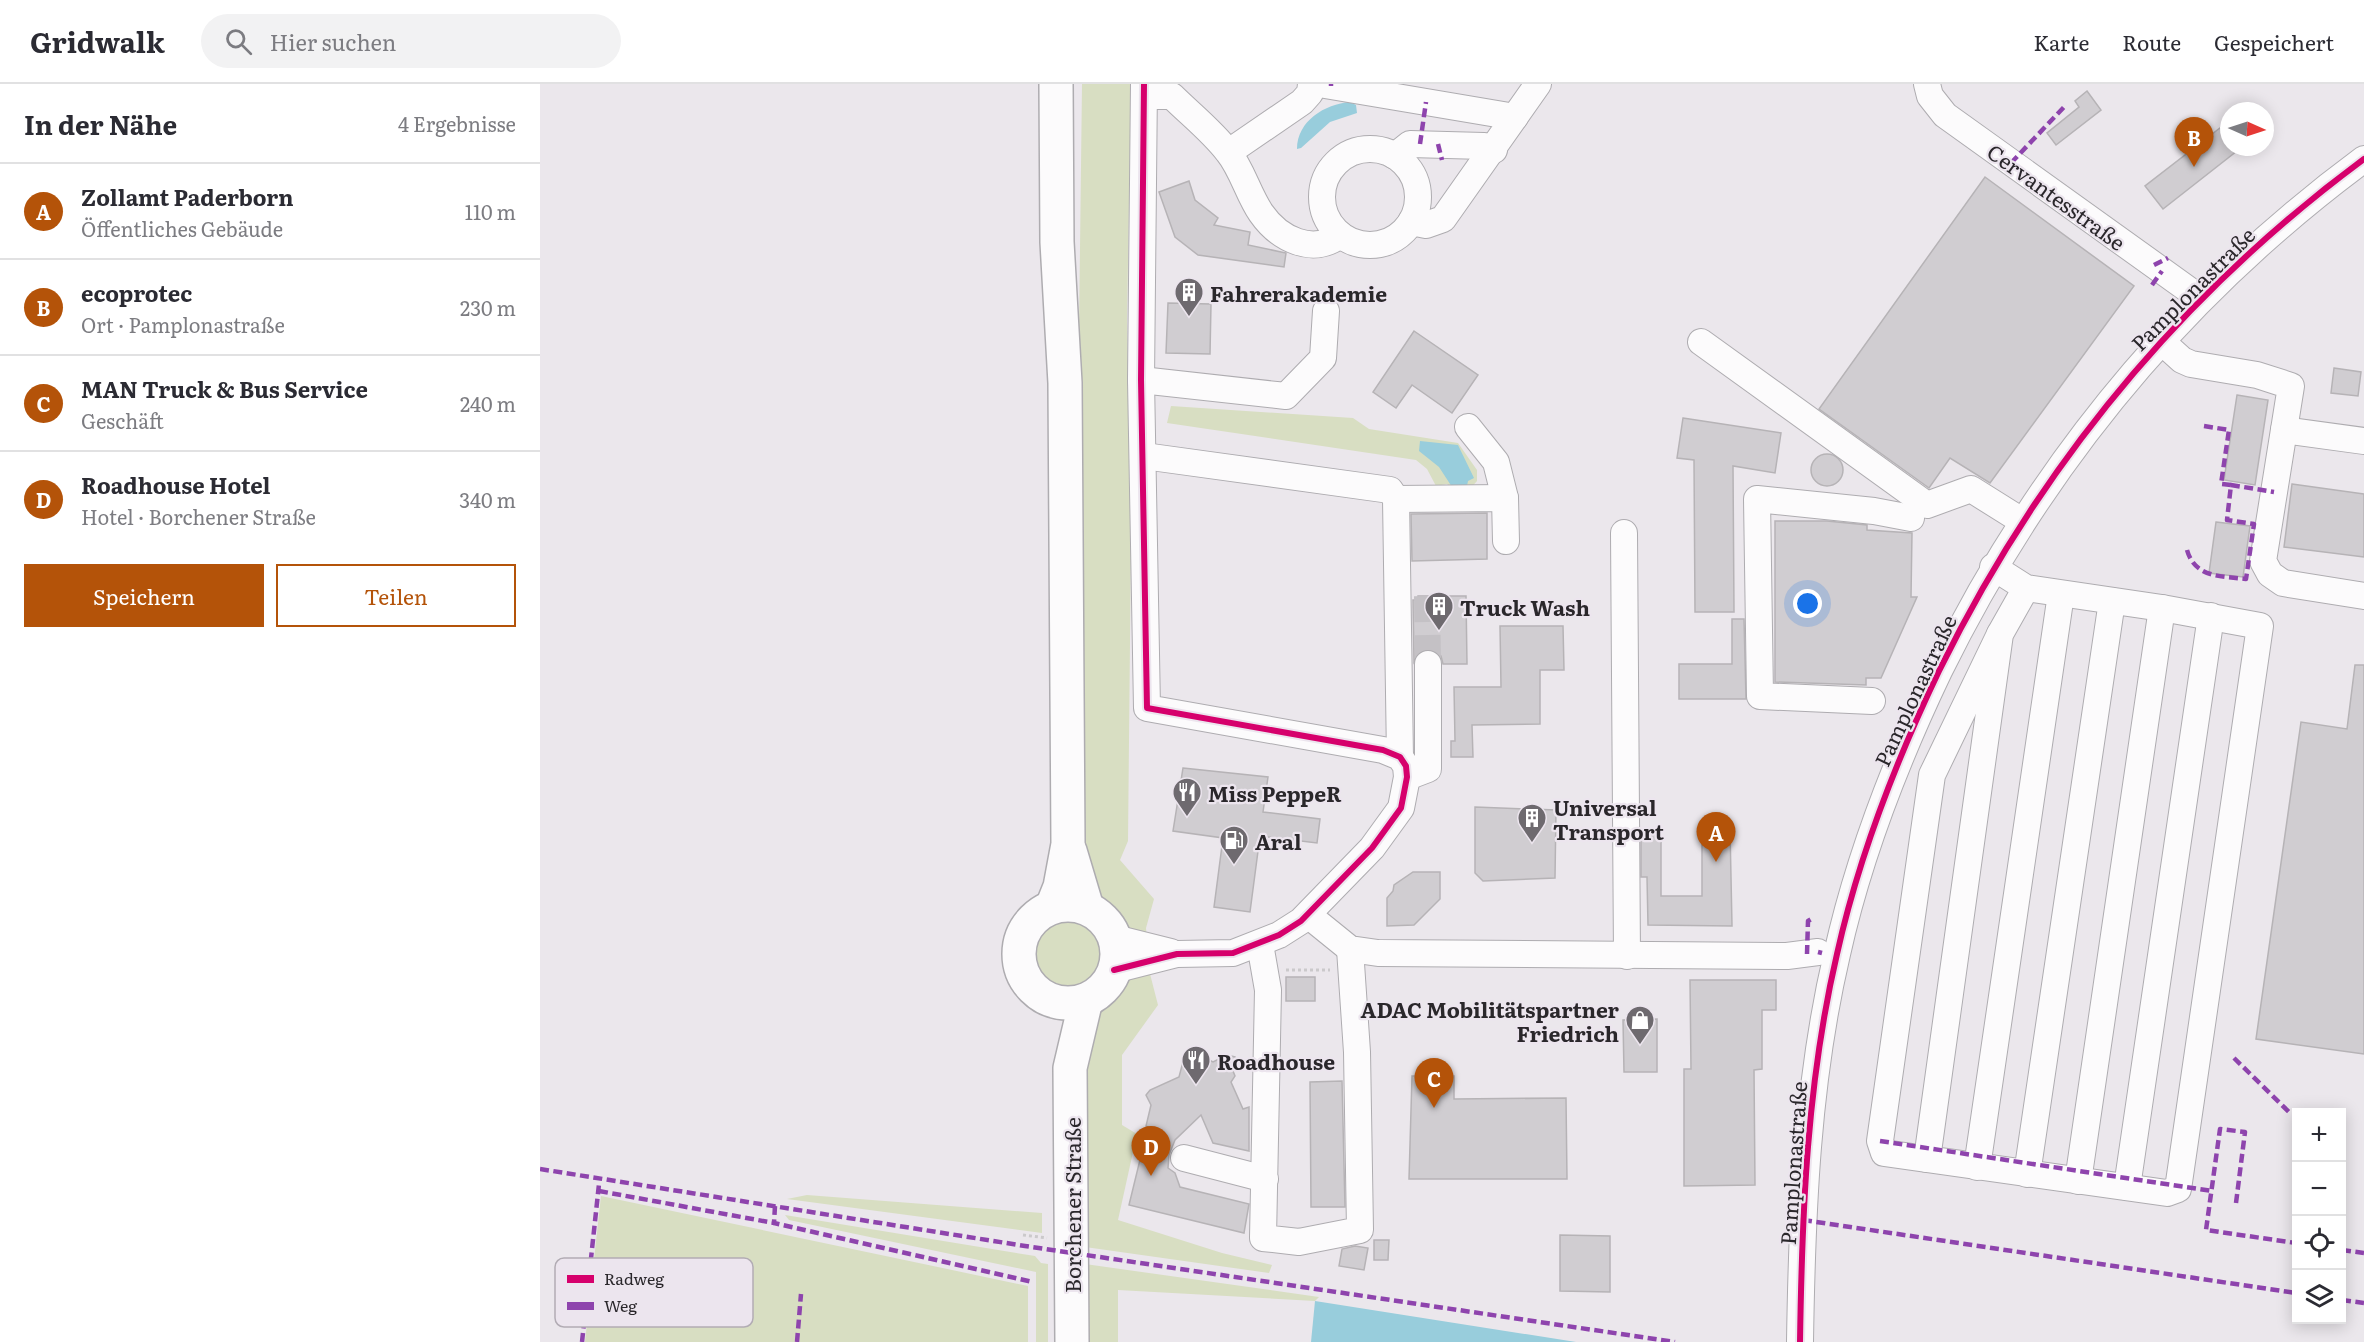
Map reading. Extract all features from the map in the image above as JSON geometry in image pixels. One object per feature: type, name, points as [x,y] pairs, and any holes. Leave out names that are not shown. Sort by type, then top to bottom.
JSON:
[{"type":"main road","points":[[1052,907],[1060,887],[1068,844],[1065,383],[1057,242],[1056,84]]},
{"type":"main road","points":[[1065,383],[1074,243],[1074,84]]},
{"type":"main road","points":[[1068,844],[1087,908]]},
{"type":"main road","points":[[1070,905],[1087,908],[1104,920],[1114,954],[1098,993],[1075,1003],[1052,1000],[1038,993],[1028,982],[1021,969],[1018,954],[1021,939],[1028,925],[1039,914],[1052,907],[1070,905]]},
{"type":"main road","name":"Borchener Straße","points":[[1072,1342],[1070,1068],[1086,999]]},
{"type":"main road","name":"Borchener Straße","points":[[1052,1000],[1070,1068]]},
{"type":"street","points":[[1229,152],[1302,102],[1310,93],[1311,84]]},
{"type":"street","points":[[1319,84],[1515,117]]},
{"type":"street","points":[[1411,222],[1426,225],[1443,219],[1494,150],[1538,84]]},
{"type":"street","name":"Cervantesstraße","points":[[1927,84],[1930,96],[1945,115],[2200,298]]},
{"type":"street","points":[[1340,235],[1329,243],[1318,246],[1305,245],[1287,237],[1262,214],[1229,152],[1173,90],[1144,90],[1141,380],[1148,708],[1383,750],[1403,767],[1428,769],[1428,664]]},
{"type":"street","points":[[1395,156],[1414,144],[1484,146],[1494,150]]},
{"type":"street","points":[[1374,149],[1395,156],[1410,171],[1418,191],[1416,212],[1411,222],[1397,237],[1377,245],[1355,243],[1340,235],[1330,224],[1323,204],[1322,193],[1329,173],[1344,157],[1364,150],[1374,149]]},
{"type":"street","name":"Pamplonastraße","points":[[1800,1342],[1806,1157],[1822,1029],[1841,936],[1874,824],[1895,767],[1961,627],[1993,567],[2022,521],[2074,445],[2132,373],[2200,298],[2269,234],[2364,159]]},
{"type":"street","points":[[1141,380],[1286,396],[1323,358],[1326,310]]},
{"type":"street","points":[[2161,341],[2182,360],[2191,364],[2257,375],[2291,386],[2263,561],[2271,574],[2283,583],[2300,588],[2364,596]]},
{"type":"street","points":[[1701,342],[1927,505],[1971,489],[2022,521]]},
{"type":"street","points":[[1468,427],[1496,462],[1505,498],[1506,541]]},
{"type":"street","points":[[2284,430],[2364,441]]},
{"type":"street","points":[[1114,954],[1233,953],[1279,935],[1308,915],[1372,848],[1395,816],[1404,798],[1396,499],[1390,490],[1144,456]]},
{"type":"street","points":[[1396,499],[1505,498]]},
{"type":"street","points":[[1872,701],[1760,696],[1758,499],[1874,511],[1911,518]]},
{"type":"street","points":[[1624,533],[1627,956]]},
{"type":"street","points":[[1993,567],[2026,588],[2162,608],[2260,626],[2178,1189],[2167,1193],[1884,1153],[1880,1141],[1932,775],[2000,634],[2026,588]]},
{"type":"street","points":[[1977,1167],[2061,594]]},
{"type":"street","points":[[2027,1174],[2112,601]]},
{"type":"street","points":[[2078,1181],[2162,608]]},
{"type":"street","points":[[2127,1187],[2211,616]]},
{"type":"street","points":[[1927,1159],[2000,634]]},
{"type":"street","points":[[1308,915],[1350,949],[1378,953],[1787,956],[1818,952]]},
{"type":"street","points":[[1260,944],[1268,990],[1263,1238],[1299,1242],[1360,1230],[1357,1052],[1350,949]]},
{"type":"street","points":[[1184,1158],[1265,1179]]},
{"type":"path","points":[[1023,1235],[1047,1238]]},
{"type":"green space","points":[[1082,84],[1131,84],[1127,321],[1131,544],[1128,841],[1120,860],[1154,899],[1146,928],[1147,939],[1129,931],[1102,904],[1086,878],[1080,821],[1078,414]]},
{"type":"green space","points":[[1171,406],[1353,418],[1369,429],[1458,443],[1477,470],[1477,481],[1468,491],[1456,492],[1447,484],[1436,486],[1427,469],[1416,460],[1167,423]]},
{"type":"green space","points":[[1067,916],[1082,919],[1094,927],[1102,939],[1105,954],[1102,969],[1094,981],[1082,989],[1067,992],[1052,989],[1040,981],[1032,969],[1029,954],[1032,939],[1040,927],[1052,919]]},
{"type":"green space","points":[[1149,970],[1158,1005],[1122,1055],[1122,1125],[1137,1134],[1118,1220],[1222,1253],[1272,1265],[1269,1273],[1085,1247],[1084,1051],[1100,1006],[1114,995],[1127,979]]},
{"type":"green space","points":[[807,1195],[1042,1213],[1042,1233],[787,1199]]},
{"type":"green space","points":[[601,1196],[1028,1286],[1028,1342],[585,1342],[587,1327],[753,1327],[753,1258],[594,1258]]},
{"type":"green space","points":[[785,1215],[1035,1256],[1041,1263],[1048,1264],[1048,1342],[1036,1342],[1036,1272],[789,1220]]},
{"type":"green space","points":[[1085,1264],[1319,1297],[1315,1301],[1118,1290],[1118,1342],[1086,1342]]},
{"type":"water","points":[[1350,102],[1356,105],[1357,113],[1330,122],[1297,149],[1298,139],[1307,122],[1322,110]]},
{"type":"water","points":[[1420,441],[1458,445],[1474,478],[1468,481],[1467,486],[1452,487],[1439,467],[1419,451]]},
{"type":"water","points":[[1315,1301],[1576,1342],[1311,1342]]},
{"type":"building","points":[[2087,91],[2101,110],[2056,145],[2047,133],[2079,107],[2075,101]]},
{"type":"building","points":[[2220,128],[2220,156],[2231,156],[2163,209],[2145,186]]},
{"type":"building","points":[[1985,177],[2134,286],[1990,483],[1950,458],[1929,488],[1819,409]]},
{"type":"building","points":[[1189,181],[1195,200],[1218,218],[1214,225],[1250,232],[1248,245],[1286,253],[1284,267],[1198,255],[1175,237],[1159,192]]},
{"type":"building","name":"Fahrerakademie","points":[[1168,303],[1211,304],[1210,354],[1166,353]]},
{"type":"building","points":[[1414,331],[1478,375],[1452,413],[1412,385],[1396,408],[1373,392]]},
{"type":"building","points":[[2334,368],[2361,372],[2358,396],[2331,393]]},
{"type":"building","points":[[2237,395],[2268,400],[2255,485],[2224,480]]},
{"type":"building","points":[[1683,418],[1781,433],[1775,473],[1733,466],[1734,612],[1695,612],[1694,460],[1677,458]]},
{"type":"building","points":[[1827,454],[1838,459],[1843,470],[1838,481],[1827,486],[1816,481],[1811,470],[1816,459]]},
{"type":"building","points":[[2292,484],[2364,494],[2364,557],[2284,547]]},
{"type":"building","points":[[1487,513],[1487,559],[1412,561],[1411,514]]},
{"type":"building","points":[[1775,521],[1827,521],[1867,525],[1867,530],[1912,533],[1911,597],[1917,597],[1881,678],[1866,678],[1866,685],[1775,682]]},
{"type":"building","points":[[2216,522],[2250,526],[2243,577],[2209,573]]},
{"type":"building","name":"Truck Wash","points":[[1418,596],[1466,596],[1467,664],[1443,664],[1441,656],[1429,649],[1420,651],[1414,662],[1413,600],[1418,600]]},
{"type":"building","points":[[1732,619],[1744,619],[1746,699],[1679,699],[1679,664],[1732,664]]},
{"type":"building","points":[[1500,626],[1563,626],[1564,670],[1540,670],[1540,724],[1472,725],[1473,757],[1451,757],[1451,741],[1455,741],[1454,687],[1501,687]]},
{"type":"building","points":[[2355,665],[2364,665],[2364,1054],[2256,1039],[2301,722],[2347,729]]},
{"type":"building","points":[[1183,768],[1268,777],[1263,812],[1320,819],[1317,843],[1260,836],[1250,912],[1214,907],[1223,838],[1173,831]]},
{"type":"building","points":[[1475,807],[1556,810],[1555,878],[1483,881],[1475,873]]},
{"type":"building","points":[[1641,829],[1661,829],[1661,896],[1702,896],[1702,829],[1730,829],[1732,926],[1648,925],[1647,877],[1641,877]]},
{"type":"building","points":[[1413,872],[1440,872],[1440,899],[1414,925],[1387,926],[1387,898],[1393,891],[1394,885]]},
{"type":"building","points":[[1286,977],[1315,977],[1315,1001],[1286,1001]]},
{"type":"building","points":[[1690,980],[1776,980],[1776,1010],[1762,1010],[1762,1069],[1754,1070],[1755,1185],[1684,1186],[1684,1069],[1691,1069]]},
{"type":"building","name":"ADAC Mobilitätspartner Friedrich","points":[[1657,1019],[1657,1072],[1624,1072],[1623,1020]]},
{"type":"building","points":[[1195,1053],[1213,1062],[1227,1055],[1235,1057],[1237,1063],[1233,1071],[1235,1076],[1231,1082],[1243,1109],[1249,1107],[1249,1151],[1213,1143],[1201,1115],[1175,1140],[1169,1155],[1168,1168],[1175,1173],[1180,1187],[1249,1204],[1244,1233],[1129,1205],[1148,1127],[1146,1126],[1151,1105],[1146,1095],[1150,1090],[1179,1077],[1184,1058]]},
{"type":"building","points":[[1412,1076],[1454,1076],[1454,1099],[1566,1098],[1567,1179],[1409,1179]]},
{"type":"building","points":[[1342,1081],[1345,1207],[1311,1207],[1310,1082]]},
{"type":"building","points":[[1560,1235],[1610,1236],[1610,1292],[1560,1291]]},
{"type":"building","points":[[1374,1240],[1389,1240],[1388,1260],[1374,1260]]},
{"type":"building","points":[[1355,1246],[1368,1248],[1364,1270],[1339,1266],[1342,1249]]},
{"type":"tunnel","points":[[1427,596],[1428,664]]},
{"type":"marked path","points":[[1420,144],[1426,102]]},
{"type":"marked path","points":[[2011,163],[2064,107]]},
{"type":"marked path","points":[[1438,144],[1442,160]]},
{"type":"marked path","points":[[2154,265],[2168,258]]},
{"type":"marked path","points":[[2152,285],[2162,271]]},
{"type":"marked path","points":[[2204,426],[2229,430],[2221,484],[2231,485]]},
{"type":"marked path","points":[[2187,550],[2196,566],[2203,571],[2218,576],[2246,579],[2254,524],[2227,520],[2231,485],[2274,492]]},
{"type":"marked path","points":[[1807,954],[1808,921],[1813,918]]},
{"type":"marked path","points":[[1818,952],[1822,953]]},
{"type":"marked path","points":[[2234,1058],[2289,1112]]},
{"type":"marked path","points":[[2236,1203],[2245,1132],[2220,1129],[2206,1230],[2292,1242]]},
{"type":"marked path","points":[[1880,1141],[2212,1191]]},
{"type":"marked path","points":[[540,1169],[1025,1246],[1675,1342]]},
{"type":"marked path","points":[[591,1258],[599,1184]]},
{"type":"marked path","points":[[599,1191],[774,1223]]},
{"type":"marked path","points":[[775,1206],[774,1223],[1033,1282]]},
{"type":"marked path","points":[[1803,1220],[2292,1292]]},
{"type":"marked path","points":[[2346,1251],[2364,1253]]},
{"type":"marked path","points":[[797,1342],[801,1294]]},
{"type":"marked path","points":[[2346,1301],[2364,1303]]},
{"type":"marked path","points":[[582,1342],[584,1327]]},
{"type":"cycle path","points":[[1114,970],[1177,954],[1233,953],[1279,935],[1301,921],[1372,848],[1401,808],[1407,777],[1406,766],[1400,757],[1383,750],[1147,708],[1141,380],[1144,84]]},
{"type":"cycle path","points":[[1800,1342],[1802,1244],[1808,1147],[1827,1002],[1846,917],[1880,809],[1939,671],[1979,595],[2022,523],[2069,454],[2120,389],[2175,326],[2234,267],[2297,212],[2364,159]]},
{"type":"place","name":"ecoprotec","points":[[2194,167]]},
{"type":"place","name":"Fahrerakademie","points":[[1189,318]]},
{"type":"place","name":"Truck Wash","points":[[1439,632]]},
{"type":"place","name":"Miss PeppeR","points":[[1187,818]]},
{"type":"place","name":"Universal Transport","points":[[1532,844]]},
{"type":"place","name":"Zollamt Paderborn","points":[[1716,862]]},
{"type":"place","name":"Aral","points":[[1234,866]]},
{"type":"place","name":"ADAC Mobilitätspartner Friedrich","points":[[1640,1046]]},
{"type":"place","name":"Roadhouse","points":[[1196,1086]]},
{"type":"place","name":"MAN Truck & Bus Service","points":[[1434,1108]]},
{"type":"place","name":"Roadhouse Hotel","points":[[1151,1176]]}]
